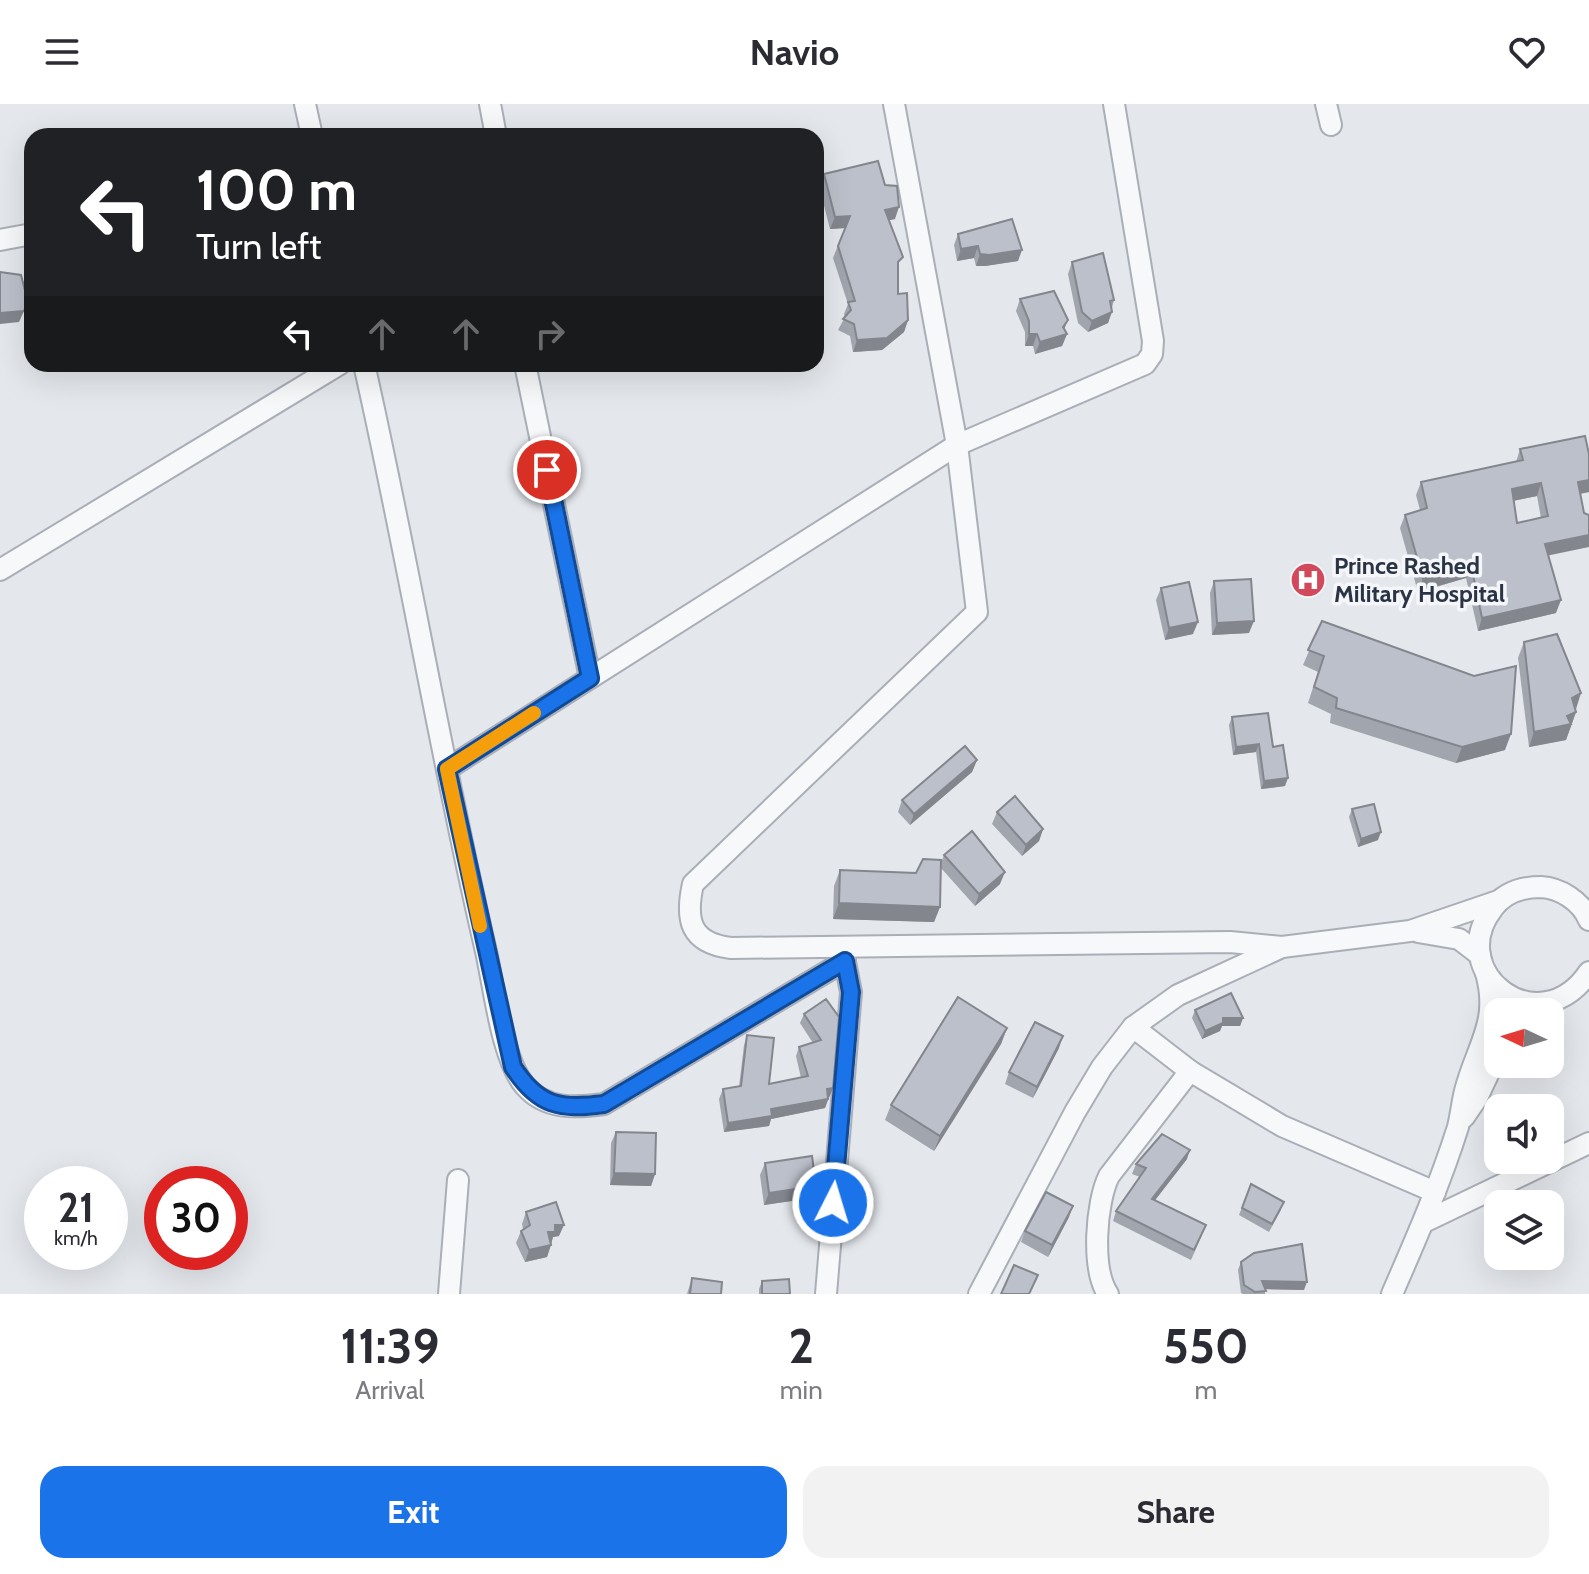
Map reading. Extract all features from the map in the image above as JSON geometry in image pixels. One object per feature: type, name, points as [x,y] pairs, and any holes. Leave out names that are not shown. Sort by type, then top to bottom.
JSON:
[{"type":"street","points":[[305,104],[310,128]]},
{"type":"street","points":[[490,104],[494,128]]},
{"type":"street","points":[[894,104],[957,445],[977,612],[693,884],[689,921],[700,938],[712,945],[843,954],[1230,942],[1282,947],[1410,931],[1529,887],[1581,894],[1589,920]]},
{"type":"street","points":[[447,769],[957,445],[1145,364],[1152,354],[1153,341],[1114,104]]},
{"type":"street","points":[[1326,104],[1331,125]]},
{"type":"street","points":[[0,240],[24,236]]},
{"type":"street","points":[[0,570],[327,372]]},
{"type":"street","points":[[366,372],[447,769],[513,1067],[527,1088],[551,1104],[577,1108],[604,1104],[843,954]]},
{"type":"street","points":[[527,372],[590,678]]},
{"type":"street","points":[[1392,1294],[1435,1192],[1459,1124],[1465,1091],[1493,1008],[1479,936],[1486,917],[1498,901]]},
{"type":"street","points":[[1410,931],[1459,939],[1483,964],[1497,988],[1512,998]]},
{"type":"street","points":[[979,1294],[1075,1112],[1102,1067],[1133,1027],[1178,995],[1282,947]]},
{"type":"street","points":[[826,1294],[851,992],[843,954]]},
{"type":"street","points":[[1563,998],[1589,972]]},
{"type":"street","points":[[1133,1027],[1190,1071],[1282,1126],[1435,1192]]},
{"type":"street","points":[[1108,1294],[1102,1282],[1098,1222],[1100,1195],[1109,1176],[1190,1071]]},
{"type":"street","points":[[1459,1124],[1486,1078]]},
{"type":"street","points":[[1424,1222],[1589,1143]]},
{"type":"street","points":[[449,1294],[458,1180]]},
{"type":"building","points":[[878,161],[885,185],[897,186],[899,207],[885,210],[903,257],[898,262],[898,294],[907,293],[908,320],[887,338],[857,340],[854,324],[843,319],[851,310],[848,302],[855,301],[838,246],[850,216],[835,217],[824,174]]},
{"type":"building","points":[[1012,219],[1022,250],[989,255],[980,254],[978,246],[961,249],[958,234]]},
{"type":"building","points":[[1103,253],[1114,300],[1110,301],[1112,312],[1092,321],[1082,312],[1072,262]]},
{"type":"building","points":[[0,272],[21,275],[24,311],[0,313]]},
{"type":"building","points":[[1054,291],[1068,320],[1063,327],[1067,334],[1040,342],[1037,334],[1029,334],[1029,321],[1020,299]]},
{"type":"building","points":[[1585,436],[1589,480],[1578,482],[1584,513],[1589,515],[1589,535],[1545,544],[1561,600],[1482,618],[1471,565],[1423,579],[1405,515],[1427,508],[1421,482],[1523,460],[1520,449]],"holes":[[[1541,483],[1548,516],[1517,523],[1512,489]]]},
{"type":"building","points":[[1251,579],[1254,621],[1217,623],[1214,581]]},
{"type":"building","points":[[1189,582],[1198,622],[1169,628],[1161,588]]},
{"type":"building","points":[[1322,621],[1474,676],[1516,666],[1511,734],[1462,747],[1336,708],[1337,698],[1314,687],[1324,656],[1308,650]]},
{"type":"building","points":[[1557,634],[1581,693],[1572,698],[1576,712],[1567,716],[1571,724],[1534,732],[1524,642]]},
{"type":"building","points":[[1268,713],[1273,747],[1283,745],[1288,778],[1264,781],[1259,744],[1236,747],[1232,717]]},
{"type":"building","points":[[965,746],[977,760],[914,814],[902,800]]},
{"type":"building","points":[[1015,796],[1043,829],[1026,845],[997,812]]},
{"type":"building","points":[[1374,804],[1381,832],[1361,839],[1352,809]]},
{"type":"building","points":[[972,831],[1005,872],[979,894],[944,855]]},
{"type":"building","points":[[923,859],[941,860],[940,907],[839,903],[840,870],[916,873]]},
{"type":"building","points":[[1231,993],[1243,1018],[1223,1018],[1223,1023],[1205,1031],[1195,1010]]},
{"type":"building","points":[[958,997],[1007,1028],[940,1136],[891,1105]]},
{"type":"building","points":[[826,999],[839,1017],[833,1088],[827,1089],[828,1099],[771,1109],[772,1116],[728,1123],[723,1089],[741,1086],[747,1035],[774,1038],[769,1084],[808,1076],[799,1047],[821,1040],[804,1014]]},
{"type":"building","points":[[1035,1022],[1063,1036],[1037,1087],[1009,1072]]},
{"type":"building","points":[[616,1132],[656,1133],[655,1174],[614,1173]]},
{"type":"building","points":[[1162,1134],[1190,1150],[1152,1199],[1206,1225],[1194,1250],[1116,1211],[1146,1168],[1136,1164]]},
{"type":"building","points":[[812,1156],[816,1186],[769,1193],[765,1163]]},
{"type":"building","points":[[1251,1184],[1284,1202],[1272,1224],[1242,1208]]},
{"type":"building","points":[[1046,1192],[1073,1206],[1052,1245],[1025,1231]]},
{"type":"building","points":[[556,1202],[564,1225],[555,1225],[555,1232],[548,1232],[551,1245],[529,1250],[521,1231],[530,1225],[526,1212]]},
{"type":"building","points":[[1302,1244],[1307,1282],[1262,1281],[1266,1291],[1255,1292],[1244,1285],[1241,1262],[1254,1253]]},
{"type":"building","points":[[1014,1265],[1038,1275],[1029,1294],[1001,1294]]},
{"type":"building","points":[[692,1278],[722,1282],[721,1294],[690,1294]]},
{"type":"building","points":[[789,1279],[790,1294],[762,1294],[762,1281]]},
{"type":"slow traffic","points":[[480,926],[447,769],[534,713]]},
{"type":"place","name":"Prince Rashed Military Hospital","points":[[1308,580]]},
{"type":"route","points":[[547,470],[590,678],[447,769],[513,1067],[527,1088],[551,1104],[577,1108],[604,1104],[845,961],[851,992],[833,1203]]}]
